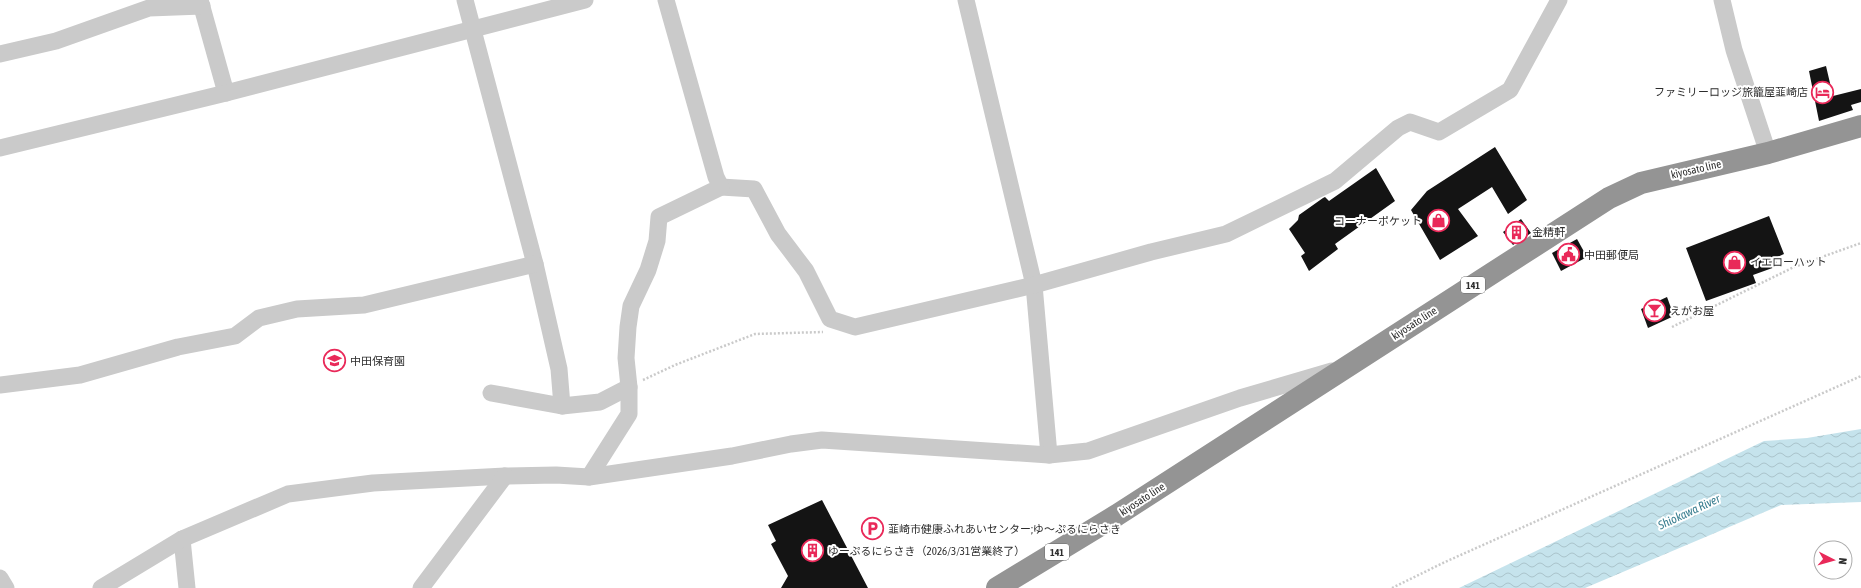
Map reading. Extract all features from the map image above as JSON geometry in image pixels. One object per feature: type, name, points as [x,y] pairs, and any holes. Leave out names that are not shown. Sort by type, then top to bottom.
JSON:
[{"type":"highway","name":"kiyosato line","points":[[997,588],[1116,515],[1609,198],[1641,184],[1768,153],[1861,126]]},
{"type":"street","points":[[465,0],[534,264],[559,369],[562,406]]},
{"type":"street","points":[[0,148],[226,94],[584,0]]},
{"type":"street","points":[[666,0],[716,177],[721,187]]},
{"type":"street","points":[[966,0],[1034,286],[1049,454]]},
{"type":"street","points":[[589,477],[629,414],[629,387],[626,358],[631,306],[648,270],[656,241],[659,217],[721,187],[754,189],[778,234],[806,272],[830,319],[855,327],[1034,286],[1151,252],[1226,234],[1335,181],[1398,128],[1410,122],[1439,132],[1510,90],[1559,0]]},
{"type":"street","points":[[1722,0],[1734,50],[1768,153]]},
{"type":"street","points":[[0,54],[56,41],[149,8],[201,3],[226,94]]},
{"type":"street","points":[[0,384],[80,375],[178,347],[235,336],[258,318],[297,309],[364,305],[534,264]]},
{"type":"street","points":[[101,588],[182,539],[288,494],[373,484],[504,476],[556,475],[589,477],[732,456],[791,444],[822,440],[1049,454],[1088,451],[1240,398],[1346,367]]},
{"type":"street","points":[[491,393],[562,406],[600,402],[629,387]]},
{"type":"street","points":[[421,588],[504,476]]},
{"type":"street","points":[[182,539],[187,588]]},
{"type":"street","points":[[0,578],[6,588]]},
{"type":"path","points":[[1672,327],[1794,267],[1861,243]]},
{"type":"path","points":[[629,387],[675,365],[755,334],[812,334],[826,332]]},
{"type":"path","points":[[1392,588],[1861,376]]},
{"type":"water","name":"Shiokawa River","points":[[1861,429],[1861,502],[1781,505],[1585,588],[1459,588],[1764,441],[1807,438]]},
{"type":"building","name":"ファミリーロッジ旅籠屋韮崎店","points":[[1826,66],[1833,96],[1861,89],[1861,102],[1851,105],[1853,110],[1819,121],[1809,71]]},
{"type":"building","points":[[1495,147],[1527,200],[1508,214],[1492,187],[1458,209],[1478,236],[1440,260],[1411,210],[1427,191]]},
{"type":"building","points":[[1376,168],[1395,201],[1335,244],[1338,249],[1309,271],[1301,256],[1305,253],[1289,229],[1298,220],[1299,215],[1323,198],[1325,197],[1329,201]]},
{"type":"building","name":"イエローハット","points":[[1769,216],[1784,254],[1775,258],[1778,266],[1753,275],[1756,283],[1706,301],[1686,248]]},
{"type":"building","name":"金精軒","points":[[1521,219],[1531,233],[1513,245],[1503,232]]},
{"type":"building","name":"中田郵便局","points":[[1577,239],[1587,257],[1561,271],[1552,253]]},
{"type":"building","points":[[1667,297],[1674,316],[1648,328],[1641,309]]},
{"type":"building","name":"ゆーぷるにらさき（2026/3/31営業終了）","points":[[822,500],[868,588],[781,588],[788,576],[771,544],[776,541],[768,525]]},
{"type":"place","name":"ファミリーロッジ旅籠屋韮崎店","points":[[1823,92]]},
{"type":"place","name":"コーナーポケット","points":[[1438,221]]},
{"type":"place","name":"金精軒","points":[[1517,232]]},
{"type":"place","name":"中田郵便局","points":[[1569,255]]},
{"type":"place","name":"イエローハット","points":[[1734,262]]},
{"type":"place","name":"えがお屋","points":[[1655,311]]},
{"type":"place","name":"中田保育園","points":[[335,361]]},
{"type":"place","name":"韮崎市健康ふれあいセンター;ゆ～ぷるにらさき","points":[[873,529]]},
{"type":"place","name":"ゆーぷるにらさき（2026/3/31営業終了）","points":[[812,551]]}]
